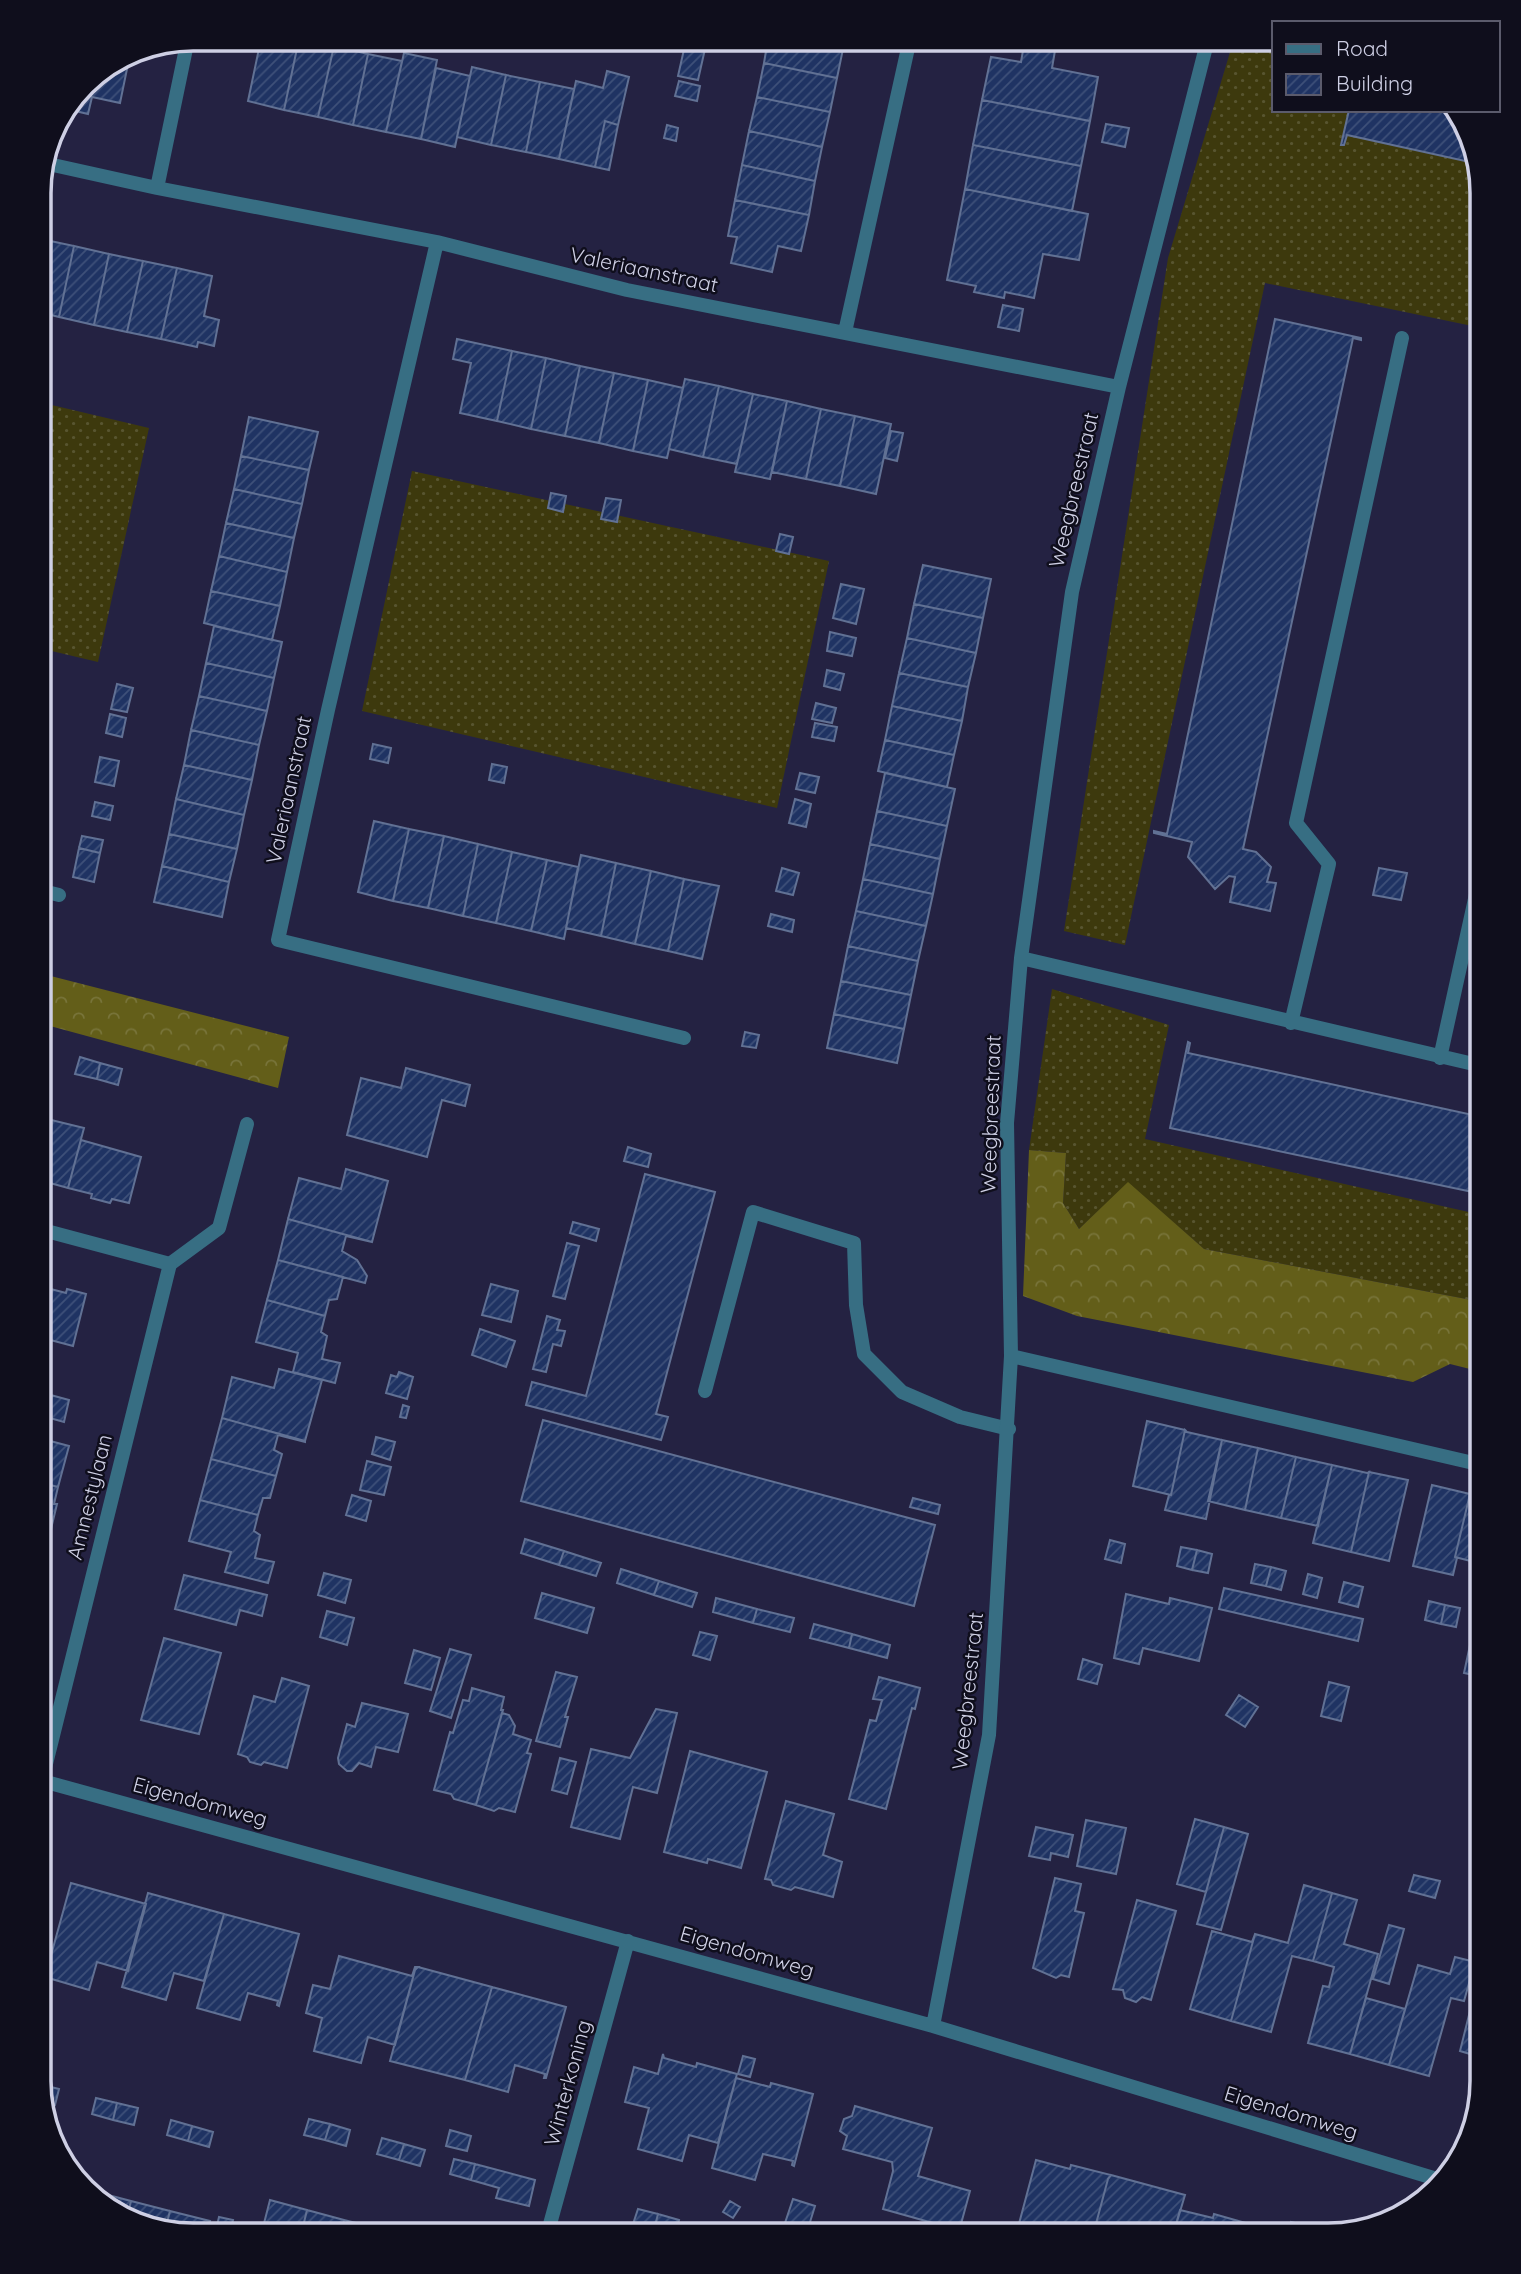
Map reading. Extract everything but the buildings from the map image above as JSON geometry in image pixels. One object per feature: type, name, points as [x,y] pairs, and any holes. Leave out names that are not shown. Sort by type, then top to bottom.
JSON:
[{"type":"street","points":[[157,188],[186,51]]},
{"type":"street","points":[[845,332],[907,51]]},
{"type":"street","name":"Weegbreestraat","points":[[933,2026],[989,1735],[1009,1429],[1011,1356],[1007,1123],[1021,958],[1072,592],[1119,387],[1205,51]]},
{"type":"street","name":"Valeriaanstraat","points":[[54,165],[437,242],[627,290],[1119,387]]},
{"type":"street","name":"Valeriaanstraat","points":[[437,242],[328,709],[278,940],[684,1038]]},
{"type":"street","points":[[1291,1023],[1329,864],[1296,823],[1402,338]]},
{"type":"street","points":[[51,893],[59,895]]},
{"type":"street","points":[[1440,1058],[1470,922]]},
{"type":"street","points":[[1021,958],[1470,1064]]},
{"type":"street","points":[[51,1232],[170,1264],[219,1228],[247,1124]]},
{"type":"street","points":[[705,1391],[753,1212],[854,1243],[856,1305],[864,1354],[902,1392],[960,1417],[1009,1429]]},
{"type":"street","name":"Amnestylaan","points":[[51,1736],[170,1264]]},
{"type":"street","points":[[1011,1356],[1470,1462]]},
{"type":"street","name":"Eigendomweg","points":[[51,1783],[933,2026],[1433,2178]]},
{"type":"street","name":"Winterkoning","points":[[550,2223],[628,1941]]},
{"type":"shaded area","points":[[1230,51],[1272,51],[1272,112],[1445,112],[1459,138],[1469,174],[1470,326],[1265,283],[1125,945],[1064,931],[1168,258]]},
{"type":"shaded area","points":[[51,405],[149,428],[98,662],[51,651]]},
{"type":"shaded area","points":[[412,471],[829,561],[777,808],[362,711]]},
{"type":"shaded area","points":[[1052,989],[1169,1025],[1145,1139],[1470,1212],[1470,1300],[1204,1249],[1128,1183],[1079,1229],[1063,1203],[1066,1153],[1029,1150]]},
{"type":"green space","points":[[51,976],[289,1037],[278,1088],[51,1026]]},
{"type":"green space","points":[[1029,1150],[1066,1153],[1063,1203],[1079,1229],[1128,1182],[1204,1249],[1470,1300],[1470,1369],[1450,1364],[1413,1382],[1077,1316],[1023,1296]]}]
